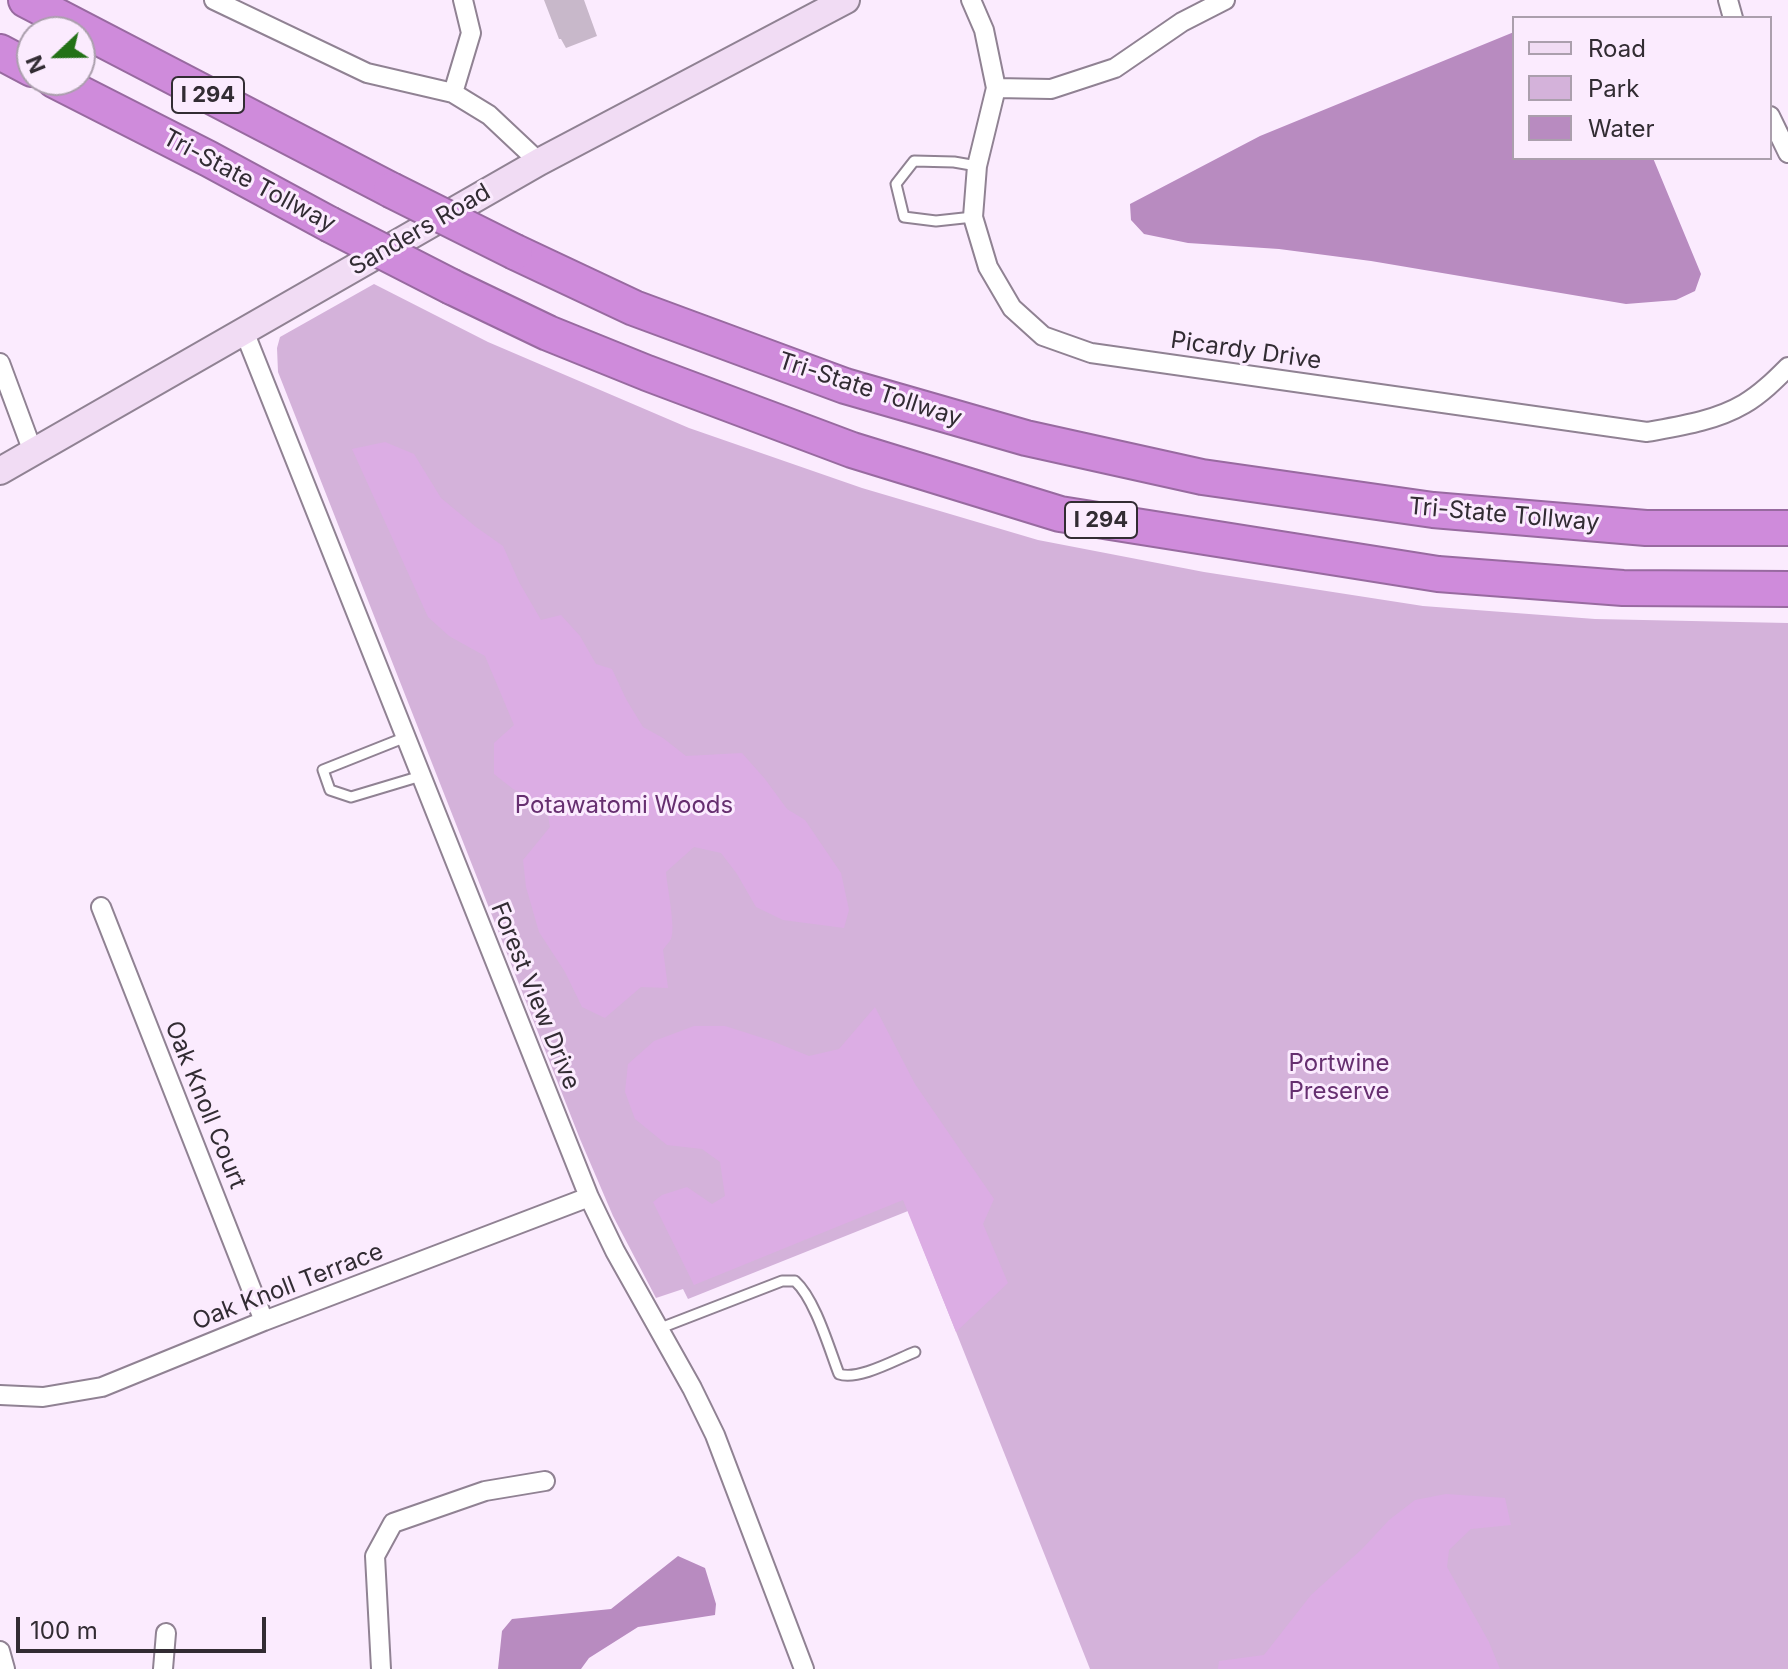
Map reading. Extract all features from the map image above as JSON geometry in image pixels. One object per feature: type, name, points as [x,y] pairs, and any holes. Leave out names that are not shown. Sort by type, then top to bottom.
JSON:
[{"type":"highway","name":"Tri-State Tollway","points":[[26,0],[515,252],[634,308],[845,386],[1026,438],[1202,477],[1433,510],[1646,528],[1788,528]]},
{"type":"highway","name":"Tri-State Tollway","points":[[85,96],[329,224],[548,333],[838,445],[1060,514],[1438,574],[1623,588],[1788,589]]},
{"type":"main road","name":"Sanders Road","points":[[0,471],[539,162],[846,0]]},
{"type":"street","points":[[214,0],[367,73],[453,93],[489,115],[539,162]]},
{"type":"street","points":[[453,93],[471,33],[463,0]]},
{"type":"street","name":"Picardy Drive","points":[[971,0],[984,30],[996,88],[977,166],[973,217],[988,267],[1012,308],[1043,336],[1091,353],[1647,432],[1698,423],[1744,405],[1788,367]]},
{"type":"street","points":[[996,88],[1051,89],[1115,68],[1182,22],[1225,0]]},
{"type":"street","points":[[1772,120],[1788,153]]},
{"type":"street","name":"Forest View Drive","points":[[244,331],[589,1197],[715,1435],[804,1669]]},
{"type":"street","points":[[0,363],[33,452]]},
{"type":"street","name":"Oak Knoll Court","points":[[101,907],[264,1321]]},
{"type":"street","name":"Oak Knoll Terrace","points":[[0,1395],[43,1397],[102,1387],[264,1321],[589,1197]]},
{"type":"street","points":[[381,1669],[375,1556],[393,1523],[485,1491],[545,1481]]},
{"type":"street","points":[[163,1669],[166,1633]]},
{"type":"street","points":[[0,1651],[5,1669]]},
{"type":"lane","points":[[973,217],[936,221],[904,217],[896,184],[914,161],[977,166]]},
{"type":"lane","points":[[406,737],[323,770],[330,790],[351,797],[422,776]]},
{"type":"lane","points":[[658,1329],[782,1281],[795,1281],[815,1312],[839,1374],[861,1373],[915,1352]]},
{"type":"green space","name":"Portwine Preserve","points":[[374,284],[488,342],[689,428],[862,488],[1038,540],[1204,572],[1423,606],[1595,619],[1788,623],[1788,1669],[1090,1669],[908,1211],[688,1299],[683,1289],[656,1298],[613,1216],[580,1139],[278,372],[280,337]]},
{"type":"green space","name":"Potawatomi Woods","points":[[385,442],[414,454],[441,498],[503,546],[541,620],[561,615],[580,636],[596,664],[612,669],[643,727],[686,756],[742,753],[787,809],[805,820],[841,873],[849,910],[844,928],[783,920],[756,907],[721,853],[694,847],[666,872],[672,926],[671,939],[663,950],[668,988],[641,987],[605,1018],[582,1007],[565,972],[539,932],[526,887],[523,860],[550,827],[546,804],[513,789],[494,774],[494,743],[514,725],[485,656],[449,636],[428,617],[352,449]]},
{"type":"green space","points":[[875,1007],[915,1084],[994,1199],[983,1224],[1008,1283],[956,1332],[903,1200],[694,1285],[653,1202],[662,1195],[687,1187],[712,1204],[725,1196],[720,1162],[702,1149],[667,1145],[635,1119],[625,1092],[628,1064],[654,1041],[694,1026],[725,1026],[809,1056],[839,1049]]},
{"type":"green space","points":[[1446,1494],[1505,1498],[1511,1525],[1471,1529],[1449,1550],[1447,1567],[1489,1642],[1500,1669],[1218,1669],[1219,1661],[1264,1655],[1311,1595],[1389,1520],[1415,1500]]},
{"type":"water","points":[[1512,33],[1512,160],[1654,160],[1701,274],[1695,291],[1676,300],[1626,304],[1371,261],[1279,249],[1188,243],[1144,234],[1131,220],[1130,204],[1260,136]]},
{"type":"water","points":[[678,1556],[705,1568],[716,1604],[715,1615],[638,1627],[589,1658],[581,1669],[498,1669],[502,1631],[512,1619],[611,1609]]},
{"type":"building","points":[[544,0],[584,0],[597,36],[566,48],[559,39]]}]
